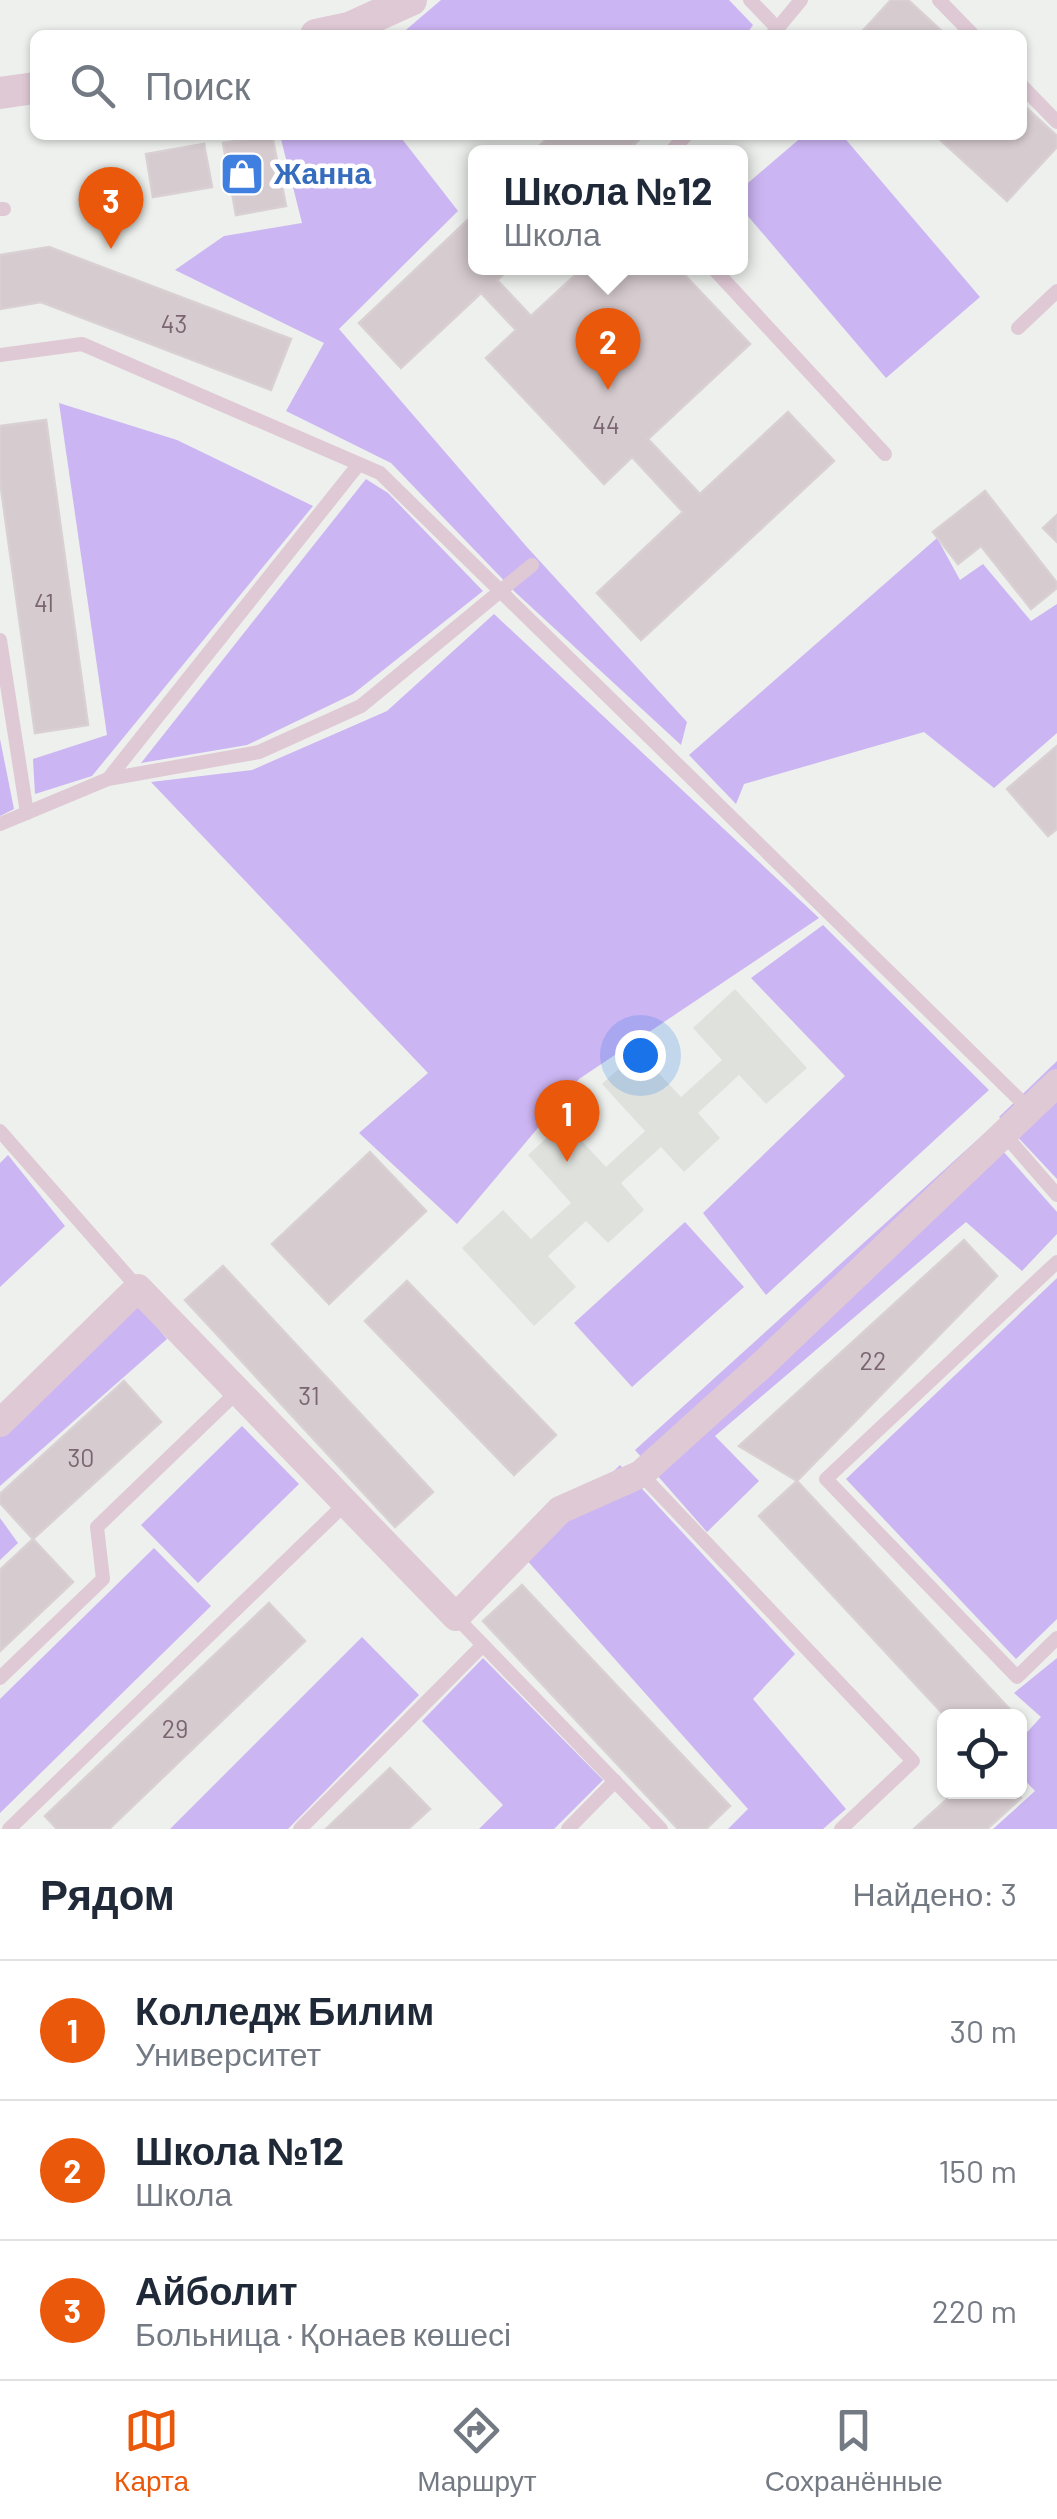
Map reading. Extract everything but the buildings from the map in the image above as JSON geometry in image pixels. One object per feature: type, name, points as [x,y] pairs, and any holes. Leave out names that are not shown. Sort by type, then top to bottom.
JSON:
[{"type":"street","points":[[340,30],[411,0]]},
{"type":"street","points":[[0,93],[30,89]]},
{"type":"street","points":[[0,1423],[138,1288],[456,1617],[560,1510],[641,1474],[1057,1083]]},
{"type":"lane","points":[[750,0],[773,30]]},
{"type":"lane","points":[[777,30],[801,0]]},
{"type":"lane","points":[[939,0],[968,30]]},
{"type":"lane","points":[[1027,91],[1055,116]]},
{"type":"lane","points":[[720,275],[885,454]]},
{"type":"lane","points":[[1018,328],[1057,291]]},
{"type":"lane","points":[[0,355],[82,344],[380,473],[1030,1110]]},
{"type":"lane","points":[[108,779],[359,464]]},
{"type":"lane","points":[[0,824],[108,779],[259,752],[361,706],[532,565]]},
{"type":"lane","points":[[0,640],[27,813]]},
{"type":"lane","points":[[0,1132],[138,1288]]},
{"type":"lane","points":[[1005,1135],[1057,1195]]},
{"type":"lane","points":[[1057,1262],[826,1479],[1018,1677],[1057,1638]]},
{"type":"lane","points":[[0,1678],[103,1579],[98,1527],[238,1391]]},
{"type":"lane","points":[[641,1474],[913,1761],[841,1829]]},
{"type":"lane","points":[[9,1829],[346,1503]]},
{"type":"lane","points":[[456,1617],[661,1829]]},
{"type":"lane","points":[[300,1829],[483,1644]]},
{"type":"lane","points":[[568,1829],[615,1782]]},
{"type":"shaded area","points":[[441,0],[729,0],[753,25],[750,30],[406,30]]},
{"type":"shaded area","points":[[281,140],[403,140],[458,211],[339,329],[526,546],[687,722],[681,745],[515,592],[391,463],[286,411],[324,343],[175,270],[224,236],[302,223]]},
{"type":"shaded area","points":[[798,140],[846,140],[980,297],[886,378],[748,216],[748,183]]},
{"type":"shaded area","points":[[59,403],[177,440],[313,506],[92,776],[35,794],[33,759],[107,735]]},
{"type":"shaded area","points":[[366,479],[388,493],[483,591],[353,694],[247,745],[141,763]]},
{"type":"shaded area","points":[[937,538],[960,580],[983,564],[1031,621],[1057,604],[1057,733],[994,788],[924,732],[744,784],[736,804],[689,755]]},
{"type":"shaded area","points":[[494,614],[819,918],[579,1079],[457,1224],[359,1133],[428,1073],[151,782],[252,770],[387,711]]},
{"type":"shaded area","points":[[0,739],[14,809],[0,816]]},
{"type":"shaded area","points":[[823,925],[989,1090],[766,1295],[703,1213],[845,1076],[751,978]]},
{"type":"shaded area","points":[[735,989],[807,1068],[766,1104],[739,1075],[698,1113],[720,1138],[684,1172],[661,1147],[621,1183],[644,1210],[608,1243],[586,1221],[548,1256],[576,1287],[534,1326],[462,1248],[503,1210],[531,1239],[571,1203],[528,1155],[564,1122],[606,1167],[645,1131],[602,1084],[638,1051],[681,1097],[722,1060],[693,1028]]},
{"type":"shaded area","points":[[1057,1061],[1057,1179],[999,1117]]},
{"type":"shaded area","points":[[986,1132],[1057,1212],[1057,1234],[1022,1271],[966,1222],[715,1436],[759,1481],[707,1532],[635,1450]]},
{"type":"shaded area","points":[[8,1155],[65,1226],[0,1287],[0,1163]]},
{"type":"shaded area","points":[[685,1222],[744,1287],[632,1387],[574,1323]]},
{"type":"shaded area","points":[[1057,1278],[1057,1619],[1016,1659],[846,1479]]},
{"type":"shaded area","points":[[137,1303],[167,1339],[0,1486],[0,1433]]},
{"type":"shaded area","points":[[242,1426],[299,1484],[198,1583],[141,1525]]},
{"type":"shaded area","points":[[620,1465],[795,1654],[753,1699],[846,1809],[823,1829],[728,1829],[748,1809],[525,1558]]},
{"type":"shaded area","points":[[0,1518],[18,1543],[0,1560]]},
{"type":"shaded area","points":[[154,1548],[211,1606],[0,1813],[0,1699]]},
{"type":"shaded area","points":[[362,1637],[419,1695],[288,1829],[170,1829]]},
{"type":"shaded area","points":[[483,1658],[603,1780],[554,1829],[479,1829],[503,1805],[422,1721]]},
{"type":"shaded area","points":[[1057,1658],[1057,1829],[993,1829],[1035,1791],[1027,1782],[1027,1732],[1041,1717],[1014,1693]]},
{"type":"place","name":"Жанна","points":[[242,174]]},
{"type":"place","name":"Айболит","points":[[111,249]]},
{"type":"place","name":"Школа №12","points":[[608,390]]},
{"type":"place","name":"Колледж Билим","points":[[567,1162]]}]
